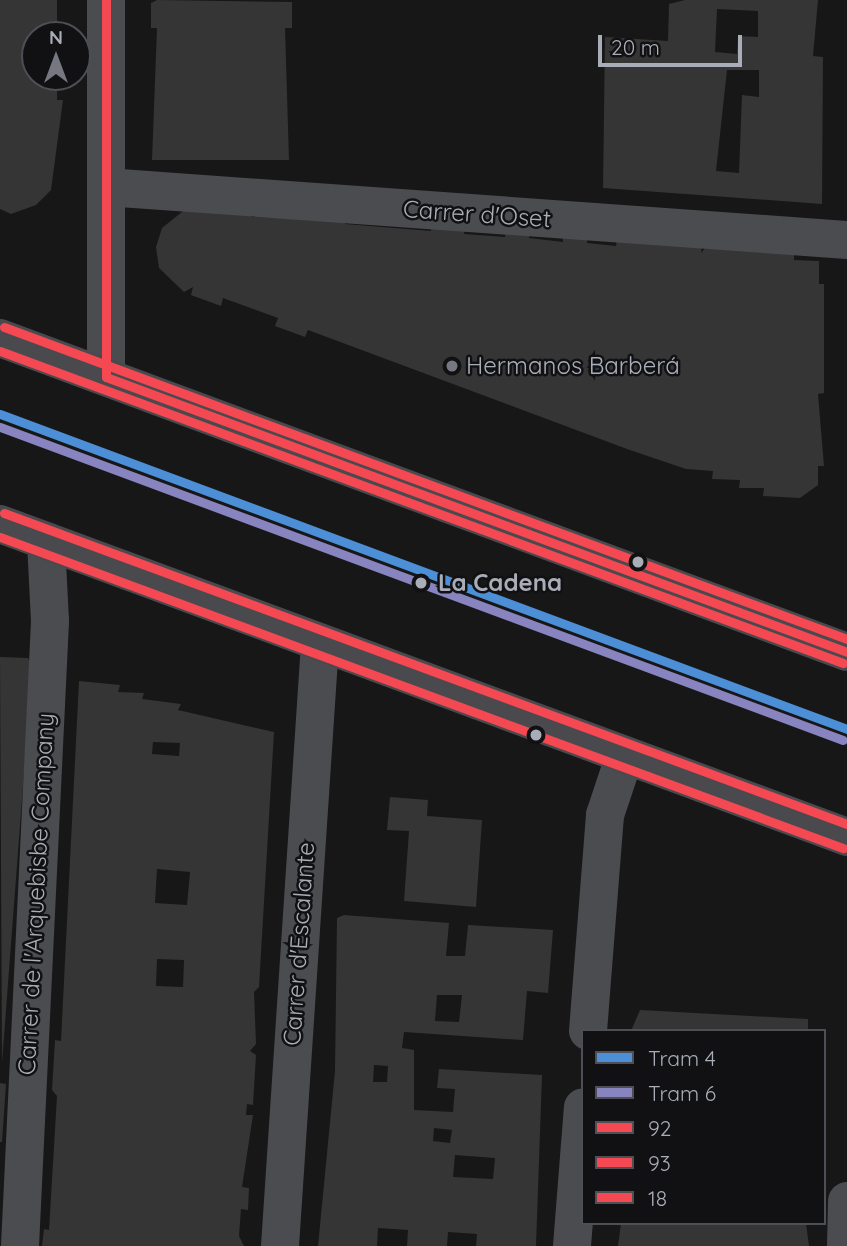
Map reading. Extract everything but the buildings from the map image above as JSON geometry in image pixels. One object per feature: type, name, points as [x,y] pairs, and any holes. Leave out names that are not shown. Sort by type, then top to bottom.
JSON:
[{"type":"main road","points":[[0,338],[847,653]]},
{"type":"main road","points":[[0,524],[847,837]]},
{"type":"street","points":[[106,0],[106,377]]},
{"type":"street","name":"Carrer d'Oset","points":[[106,187],[847,240]]},
{"type":"street","name":"Carrer de l'Arquebisbe Company","points":[[20,1246],[50,621],[46,541]]},
{"type":"street","name":"Carrer d'Escalante","points":[[280,1246],[320,643]]},
{"type":"street","points":[[589,1029],[605,815],[625,755]]},
{"type":"street","points":[[572,1246],[581,1132]]},
{"type":"street","points":[[846,1246],[847,1202]]},
{"type":"tram line","name":"4","points":[[0,414],[847,729]]},
{"type":"tram line","name":"6","points":[[0,427],[843,740]]},
{"type":"transit line","name":"92","points":[[106,0],[106,377]]},
{"type":"transit line","name":"18","points":[[4,327],[847,639]]},
{"type":"transit line","name":"93","points":[[0,351],[843,663]]},
{"type":"transit line","name":"92","points":[[106,377],[847,652]]},
{"type":"transit line","name":"18","points":[[4,513],[847,824]]},
{"type":"transit line","name":"93","points":[[0,537],[843,848]]},
{"type":"place","name":"Hermanos Barberá","points":[[452,366]]},
{"type":"place","name":"La Cadena","points":[[421,583]]}]
